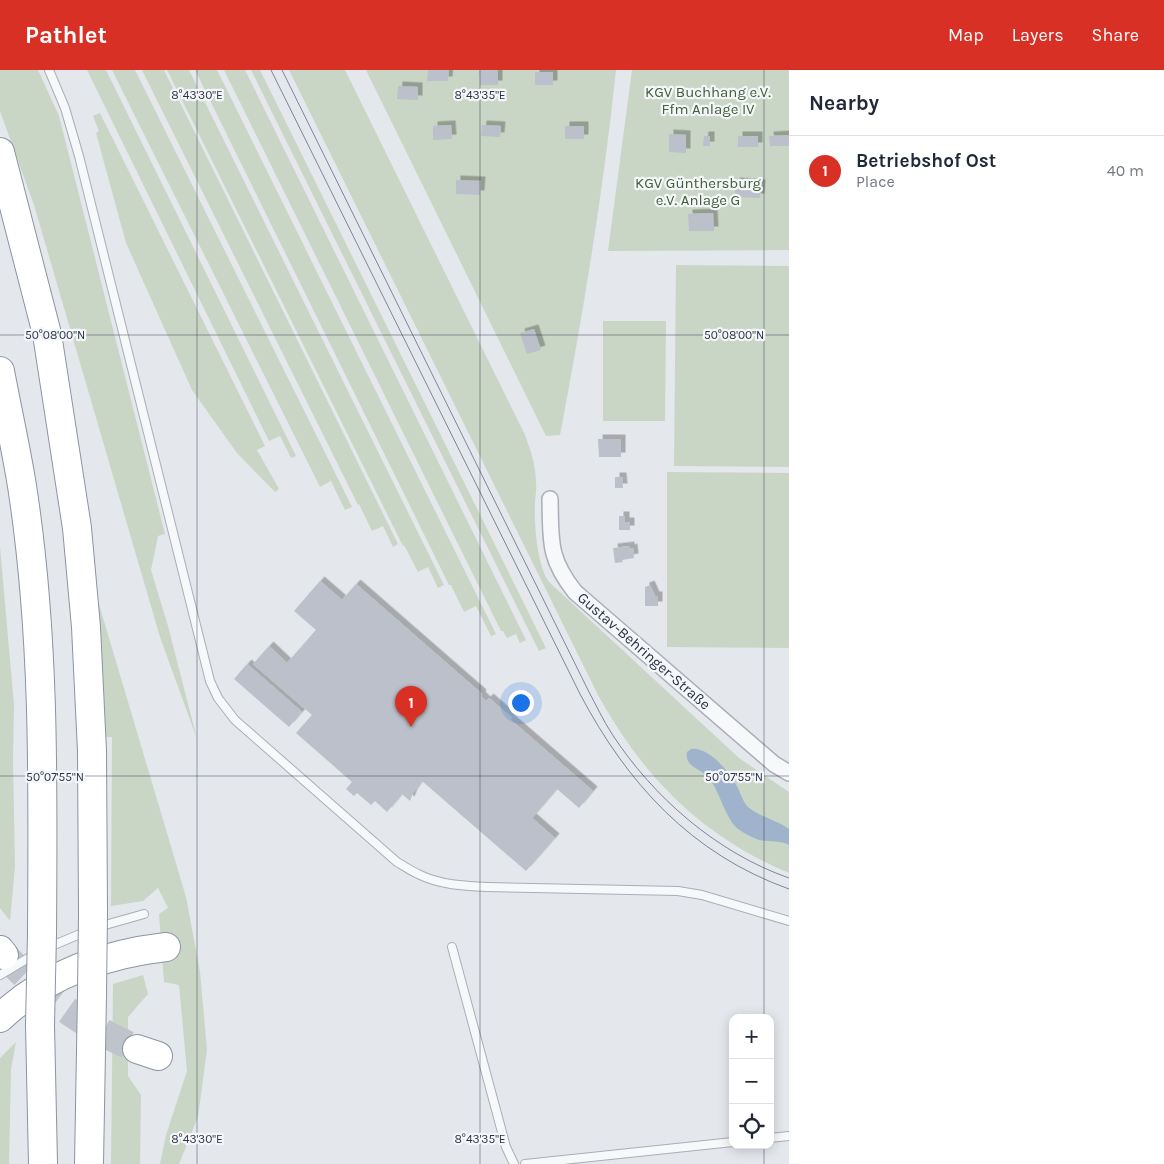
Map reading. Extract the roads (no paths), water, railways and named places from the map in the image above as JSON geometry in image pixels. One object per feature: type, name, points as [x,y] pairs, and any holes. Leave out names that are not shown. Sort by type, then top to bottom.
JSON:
[{"type":"highway","points":[[0,152],[47,334],[77,528],[86,627],[92,751],[93,913],[89,1164]]},
{"type":"highway","points":[[0,371],[22,487],[40,675],[43,804],[40,1025],[44,1164]]},
{"type":"highway","points":[[0,1018],[24,999],[68,973],[116,955],[166,946]]},
{"type":"street","name":"Gustav-Behringer-Straße","points":[[550,499],[551,544],[556,563],[563,578],[575,592],[774,764],[789,773]]},
{"type":"lane","points":[[49,70],[65,108],[79,156],[210,681],[218,698],[235,720],[397,862],[418,874],[439,882],[488,888],[658,889],[678,891],[702,895],[789,921]]},
{"type":"lane","points":[[1,960],[50,946],[100,926],[144,914]]},
{"type":"lane","points":[[452,946],[506,1147],[514,1164]]},
{"type":"lane","points":[[774,1138],[789,1136]]},
{"type":"lane","points":[[525,1164],[729,1142]]},
{"type":"water","points":[[691,749],[697,749],[710,755],[722,766],[735,783],[748,807],[789,829],[789,845],[759,840],[738,829],[726,812],[710,779],[688,761],[687,752]]},
{"type":"tunnel","points":[[4,955],[35,984],[66,1009],[99,1030],[137,1049]]},
{"type":"tram line","points":[[271,70],[580,694],[598,726],[641,786],[665,812],[692,835],[722,856],[754,874],[789,889]]},
{"type":"tram line","points":[[282,70],[588,690],[612,734],[647,780],[689,820],[737,854],[789,878]]},
{"type":"place","name":"Betriebshof Ost","points":[[411,727]]},
{"type":"park label","name":"KGV Buchhang e.V. Ffm Anlage IV","points":[[708,100]]},
{"type":"park label","name":"KGV Günthersburg e.V. Anlage G","points":[[698,192]]}]
